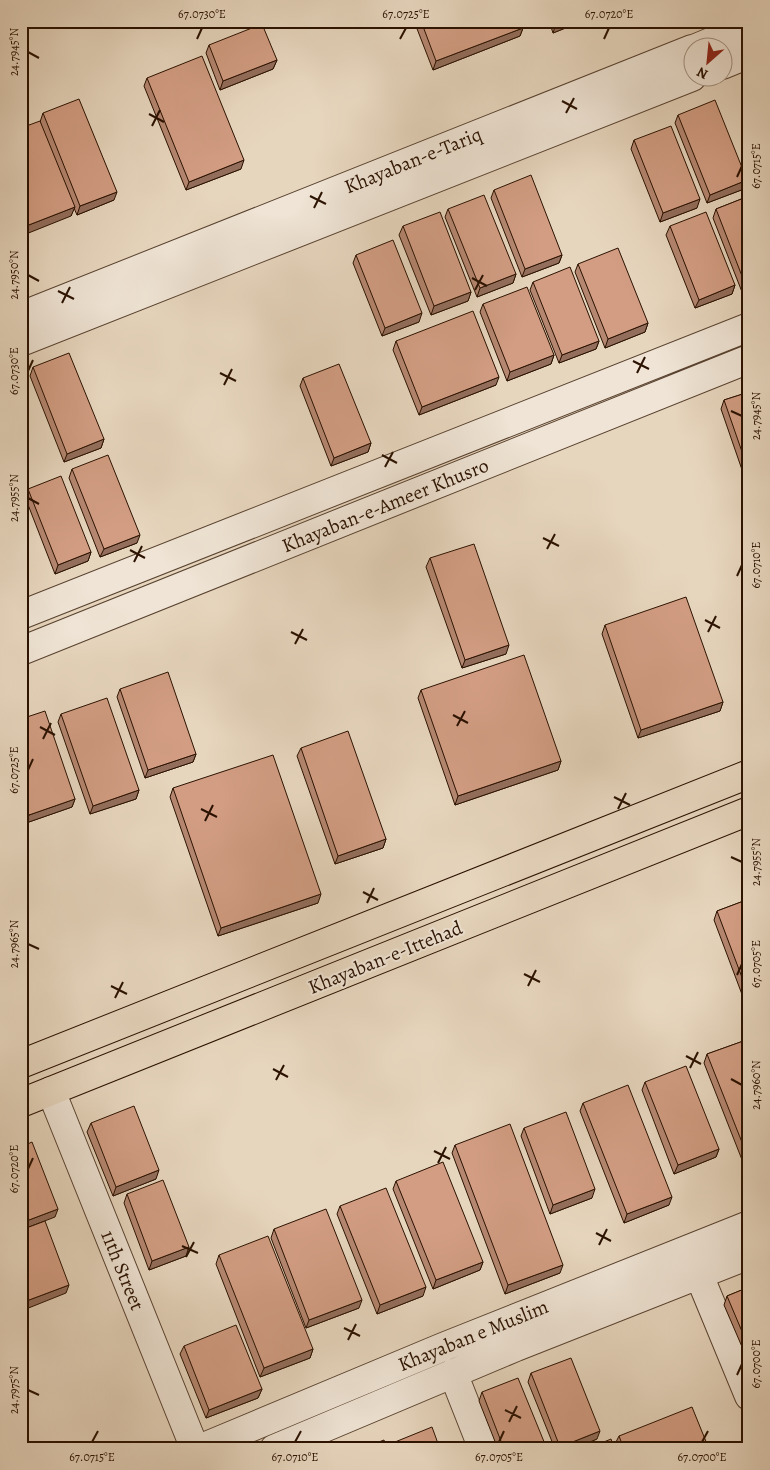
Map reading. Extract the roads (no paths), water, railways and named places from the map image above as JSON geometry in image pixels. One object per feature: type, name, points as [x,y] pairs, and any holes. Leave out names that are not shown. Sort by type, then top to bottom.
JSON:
[{"type":"main road","name":"Khayaban-e-Ittehad","points":[[21,1064],[749,774]]},
{"type":"main road","name":"Khayaban-e-Ittehad","points":[[21,1103],[749,811]]},
{"type":"street","name":"Khayaban-e-Tariq","points":[[719,38],[749,26]]},
{"type":"street","name":"Khayaban-e-Tariq","points":[[21,342],[130,286],[682,53]]},
{"type":"street","points":[[732,61],[749,54]]},
{"type":"street","name":"Khayaban-e-Tariq","points":[[21,316],[130,286],[682,81]]},
{"type":"street","name":"Khayaban-e-Ameer Khusro","points":[[21,615],[749,327]]},
{"type":"street","name":"Khayaban-e-Ameer Khusro","points":[[21,651],[749,359]]},
{"type":"street","name":"11th Street","points":[[51,1090],[195,1449]]},
{"type":"street","name":"Khayaban e Muslim","points":[[199,1449],[506,1322],[749,1225]]},
{"type":"street","points":[[274,1449],[516,1347],[749,1255]]},
{"type":"street","points":[[699,1275],[749,1396]]},
{"type":"street","points":[[506,1322],[516,1347]]},
{"type":"street","points":[[453,1373],[483,1449]]},
{"type":"street","points":[[301,1406],[312,1433]]}]
